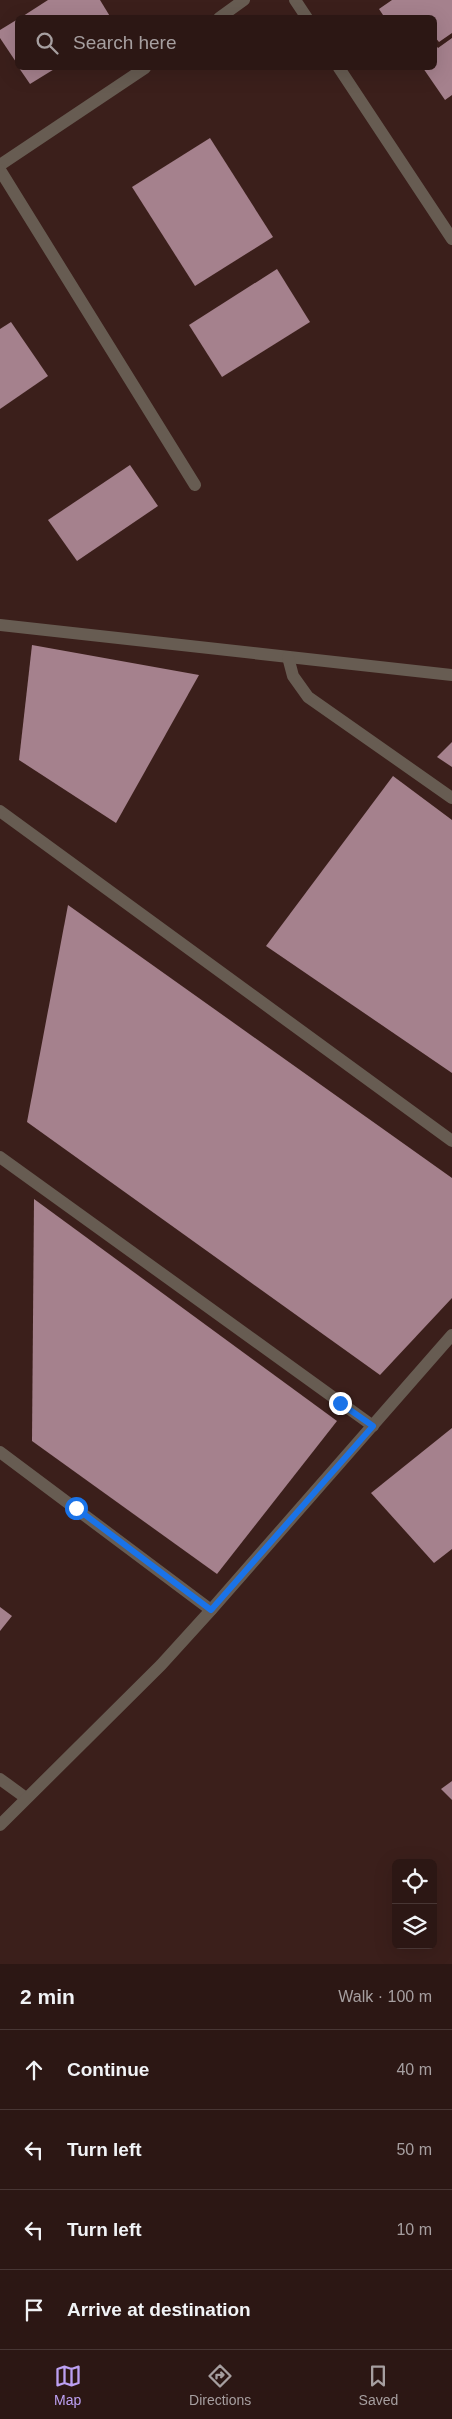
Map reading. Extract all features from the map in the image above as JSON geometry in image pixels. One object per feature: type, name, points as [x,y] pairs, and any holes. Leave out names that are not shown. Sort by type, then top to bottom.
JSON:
[{"type":"street","points":[[223,15],[244,0]]},
{"type":"street","points":[[295,0],[305,15]]},
{"type":"street","points":[[0,165],[142,70]]},
{"type":"street","points":[[340,70],[452,239]]},
{"type":"street","points":[[0,170],[195,485]]},
{"type":"street","points":[[0,625],[452,675]]},
{"type":"street","points":[[288,657],[293,676],[308,697],[452,798]]},
{"type":"street","points":[[0,811],[452,1141]]},
{"type":"street","points":[[0,1157],[373,1426]]},
{"type":"street","points":[[0,1825],[154,1672],[211,1610],[452,1335]]},
{"type":"street","points":[[0,1452],[211,1610]]},
{"type":"street","points":[[0,1779],[26,1798]]},
{"type":"building","points":[[48,0],[100,0],[109,15],[25,15]]},
{"type":"building","points":[[392,0],[452,0],[452,33],[439,42],[437,40],[437,15],[383,15],[379,9]]},
{"type":"building","points":[[15,21],[15,60],[0,38],[0,30]]},
{"type":"building","points":[[452,38],[452,95],[445,100],[424,70],[437,70],[437,47],[438,48]]},
{"type":"building","points":[[20,70],[53,70],[30,84]]},
{"type":"building","points":[[210,138],[273,237],[195,286],[132,187]]},
{"type":"building","points":[[277,269],[310,322],[222,377],[189,325]]},
{"type":"building","points":[[11,322],[48,376],[0,409],[0,329]]},
{"type":"building","points":[[130,465],[158,506],[77,561],[48,520]]},
{"type":"building","points":[[32,645],[199,675],[116,823],[19,760]]},
{"type":"building","points":[[452,742],[452,767],[437,757]]},
{"type":"building","points":[[393,776],[452,820],[452,1073],[266,946]]},
{"type":"building","points":[[68,905],[452,1178],[452,1298],[380,1375],[27,1122]]},
{"type":"building","points":[[34,1199],[337,1421],[217,1574],[32,1441]]},
{"type":"building","points":[[452,1428],[452,1549],[434,1563],[371,1493]]},
{"type":"building","points":[[0,1607],[12,1616],[0,1631]]},
{"type":"building","points":[[452,1781],[452,1800],[441,1789]]},
{"type":"route","points":[[76,1508],[211,1610],[373,1426],[340,1403]]}]
